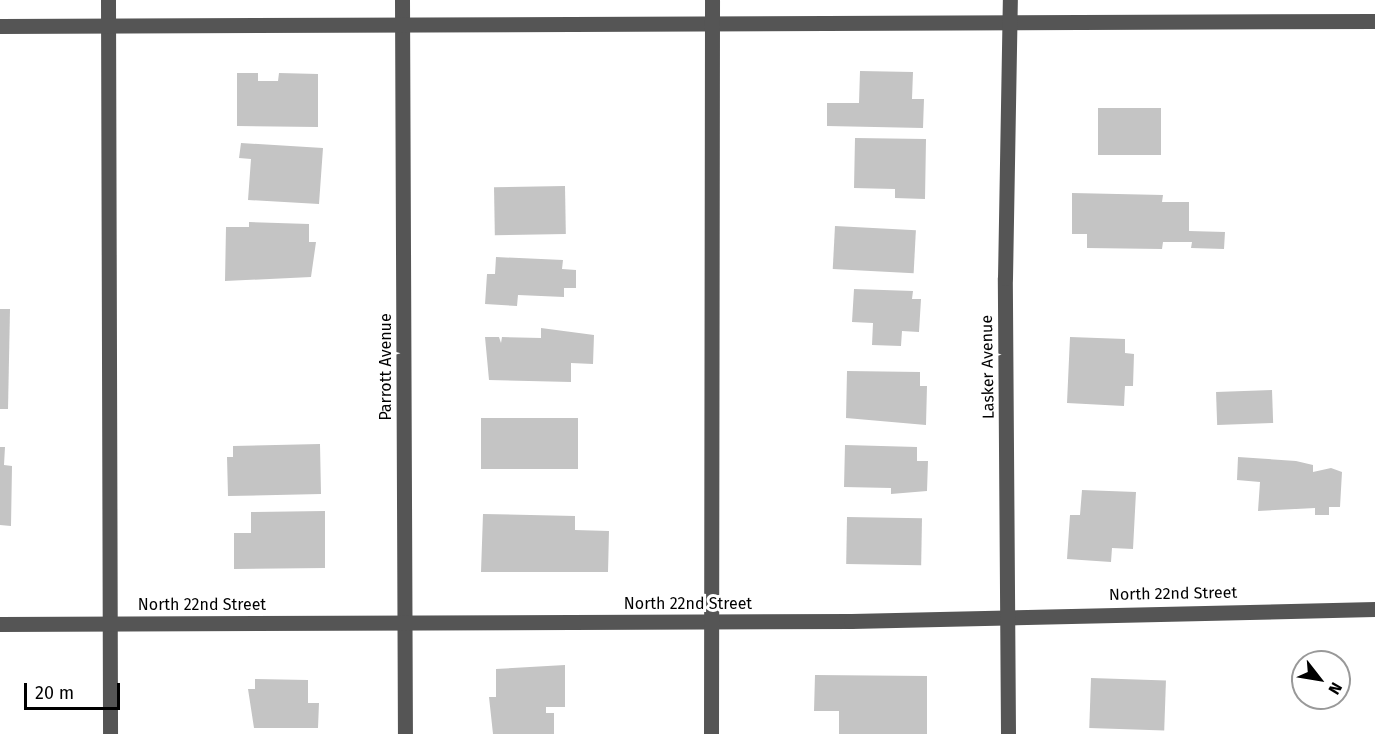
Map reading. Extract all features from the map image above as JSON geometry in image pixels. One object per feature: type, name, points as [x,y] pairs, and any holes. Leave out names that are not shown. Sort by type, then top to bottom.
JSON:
[{"type":"street","points":[[108,0],[110,734]]},
{"type":"street","name":"Parrott Avenue","points":[[402,0],[405,734]]},
{"type":"street","points":[[711,734],[712,0]]},
{"type":"street","name":"Lasker Avenue","points":[[1008,734],[1005,278],[1010,0]]},
{"type":"street","points":[[0,26],[713,23],[1010,25],[1375,21]]},
{"type":"street","name":"North 22nd Street","points":[[0,624],[712,622],[1375,609]]},
{"type":"building","points":[[860,71],[913,72],[912,99],[924,99],[923,128],[827,126],[827,103],[859,103]]},
{"type":"building","points":[[237,73],[258,73],[258,81],[278,81],[279,73],[318,74],[318,127],[237,126]]},
{"type":"building","points":[[1098,108],[1161,108],[1161,155],[1098,155]]},
{"type":"building","points":[[855,138],[926,139],[925,199],[895,198],[895,189],[854,188]]},
{"type":"building","points":[[241,143],[323,148],[319,204],[248,200],[251,159],[239,158]]},
{"type":"building","points":[[565,186],[566,234],[495,235],[494,187]]},
{"type":"building","points":[[1072,193],[1163,195],[1162,202],[1189,202],[1189,231],[1225,232],[1224,249],[1191,248],[1192,242],[1163,242],[1162,249],[1087,248],[1087,234],[1072,234]]},
{"type":"building","points":[[249,222],[309,224],[309,242],[316,242],[311,277],[225,281],[226,227],[249,227]]},
{"type":"building","points":[[835,226],[916,230],[914,273],[833,269]]},
{"type":"building","points":[[496,257],[563,260],[562,269],[576,270],[576,288],[564,288],[564,297],[518,295],[517,306],[485,304],[487,274],[495,274]]},
{"type":"building","points":[[854,289],[913,291],[912,299],[921,299],[919,332],[902,331],[901,346],[872,345],[873,323],[852,322]]},
{"type":"building","points":[[0,309],[10,309],[8,409],[0,409]]},
{"type":"building","points":[[541,328],[594,335],[593,364],[571,363],[571,382],[489,380],[485,337],[499,337],[501,343],[502,337],[541,338]]},
{"type":"building","points":[[1070,337],[1125,339],[1125,353],[1134,354],[1133,386],[1125,386],[1124,406],[1067,403]]},
{"type":"building","points":[[847,371],[920,372],[920,386],[927,386],[926,425],[846,418]]},
{"type":"building","points":[[1272,390],[1273,423],[1217,425],[1216,392]]},
{"type":"building","points":[[481,418],[578,418],[578,469],[481,469]]},
{"type":"building","points":[[320,444],[321,494],[228,496],[227,457],[233,457],[233,446]]},
{"type":"building","points":[[845,445],[917,447],[917,461],[928,461],[927,491],[891,494],[891,488],[844,487]]},
{"type":"building","points":[[0,447],[5,447],[4,465],[12,466],[11,526],[0,525]]},
{"type":"building","points":[[1238,457],[1296,461],[1313,465],[1313,472],[1331,468],[1342,472],[1340,507],[1329,507],[1329,515],[1315,515],[1315,508],[1258,511],[1260,482],[1237,480]]},
{"type":"building","points":[[1082,490],[1136,492],[1133,549],[1112,548],[1111,562],[1067,559],[1070,515],[1080,515]]},
{"type":"building","points":[[325,511],[325,568],[234,569],[234,533],[251,533],[251,512]]},
{"type":"building","points":[[483,514],[575,516],[575,530],[609,531],[608,572],[481,572]]},
{"type":"building","points":[[847,517],[922,518],[921,565],[846,564]]},
{"type":"building","points":[[565,665],[565,707],[546,707],[546,713],[554,713],[554,734],[493,734],[489,697],[496,697],[496,669]]},
{"type":"building","points":[[815,675],[927,676],[927,734],[839,734],[839,711],[814,711]]},
{"type":"building","points":[[1091,678],[1166,681],[1164,731],[1089,728]]},
{"type":"building","points":[[255,679],[308,680],[308,703],[319,703],[318,728],[254,728],[248,689],[255,689]]}]
